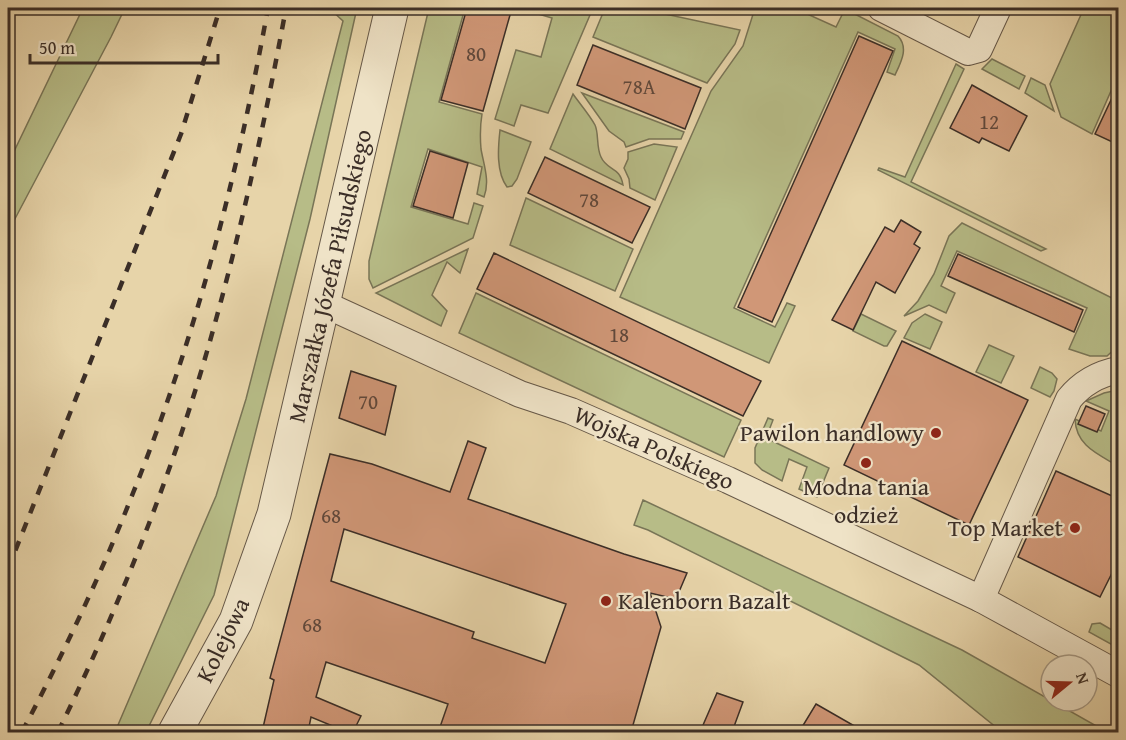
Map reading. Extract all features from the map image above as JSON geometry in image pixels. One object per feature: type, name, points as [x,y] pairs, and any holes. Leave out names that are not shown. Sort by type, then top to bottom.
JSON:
[{"type":"street","name":"Marszałka Józefa Piłsudskiego","points":[[264,545],[274,513],[324,304],[392,8]]},
{"type":"street","points":[[881,8],[968,52],[980,49],[998,8]]},
{"type":"street","name":"Wojska Polskiego","points":[[324,304],[520,394],[571,411],[728,480],[981,599],[1119,674]]},
{"type":"street","points":[[981,599],[1069,399],[1078,388],[1091,379],[1119,370]]},
{"type":"street","name":"Kolejowa","points":[[175,732],[236,621],[264,545]]},
{"type":"green space","points":[[83,8],[125,8],[8,232],[8,164]]},
{"type":"green space","points":[[329,8],[357,8],[310,219],[214,595],[146,732],[115,732],[216,496],[246,399],[343,21]]},
{"type":"green space","points":[[429,8],[465,8],[439,102],[482,114],[481,149],[486,173],[486,191],[484,197],[477,194],[482,167],[428,149],[411,207],[468,224],[474,203],[483,206],[473,238],[373,288],[369,279],[369,261]]},
{"type":"green space","points":[[529,8],[593,8],[548,113],[521,105],[514,126],[495,119],[516,50],[541,57],[552,18],[528,11]]},
{"type":"green space","points":[[605,8],[637,8],[740,30],[735,44],[707,83],[593,37]]},
{"type":"green space","points":[[755,8],[794,8],[836,27],[845,9],[898,36],[903,45],[901,60],[895,75],[887,72],[895,49],[858,32],[734,308],[775,327],[787,303],[795,306],[769,363],[620,297],[711,91],[743,46]]},
{"type":"green space","points":[[1084,8],[1118,8],[1118,75],[1092,134],[1061,117],[1050,84]]},
{"type":"green space","points":[[992,59],[1025,76],[1019,89],[982,69]]},
{"type":"green space","points":[[956,64],[964,69],[911,182],[1046,249],[1041,251],[878,170],[879,168],[905,177]]},
{"type":"green space","points":[[1031,78],[1045,85],[1054,111],[1025,93]]},
{"type":"green space","points":[[582,93],[684,132],[681,139],[649,139],[626,147],[624,142],[609,131]]},
{"type":"green space","points":[[573,94],[595,125],[601,157],[616,171],[623,185],[550,149]]},
{"type":"green space","points":[[500,130],[531,142],[517,179],[512,186],[507,187],[499,167]]},
{"type":"green space","points":[[654,144],[677,147],[655,200],[630,188],[624,168],[628,152]]},
{"type":"green space","points":[[526,198],[633,249],[615,291],[510,245]]},
{"type":"green space","points":[[962,223],[1118,301],[1118,346],[1107,356],[1090,356],[1069,349],[1087,308],[957,251],[941,286],[955,293],[946,313],[929,305],[904,316],[918,301],[934,274],[949,236]]},
{"type":"green space","points":[[468,249],[460,273],[447,262],[432,295],[447,311],[441,326],[376,293]]},
{"type":"green space","points":[[476,293],[741,420],[724,457],[459,333]]},
{"type":"green space","points":[[861,314],[896,331],[887,346],[853,331]]},
{"type":"green space","points":[[925,314],[942,322],[930,349],[904,338],[912,323]]},
{"type":"green space","points":[[989,345],[1014,356],[1001,383],[976,372]]},
{"type":"green space","points":[[1040,367],[1052,373],[1057,379],[1050,397],[1031,388]]},
{"type":"green space","points":[[1118,390],[1118,466],[1084,443],[1076,428],[1075,419],[1101,431],[1109,411],[1086,401]]},
{"type":"green space","points":[[768,418],[773,420],[766,438],[829,468],[817,497],[799,489],[807,467],[789,459],[782,481],[762,470],[755,463],[755,448]]},
{"type":"green space","points":[[643,500],[962,650],[1039,694],[1039,713],[1073,713],[1107,732],[1002,732],[919,665],[634,525]]},
{"type":"green space","points":[[1100,623],[1117,633],[1118,631],[1118,648],[1089,632],[1092,624]]},
{"type":"building","points":[[467,8],[512,8],[483,111],[441,100]]},
{"type":"building","points":[[859,36],[893,51],[772,322],[738,307]]},
{"type":"building","points":[[593,45],[701,88],[685,129],[577,85]]},
{"type":"building","points":[[1119,83],[1119,145],[1095,134]]},
{"type":"building","points":[[972,85],[1027,116],[1009,151],[982,138],[979,143],[950,128]]},
{"type":"building","points":[[430,151],[468,163],[453,218],[413,206]]},
{"type":"building","points":[[545,157],[650,207],[632,243],[528,193]]},
{"type":"building","points":[[901,220],[921,232],[914,244],[920,248],[895,293],[876,282],[853,330],[832,320],[885,227],[894,232]]},
{"type":"building","points":[[494,253],[761,381],[743,416],[477,289]]},
{"type":"building","points":[[958,254],[1083,310],[1074,332],[948,276]]},
{"type":"building","name":"Pawilon handlowy","points":[[902,341],[1028,400],[969,525],[844,465]]},
{"type":"building","points":[[351,371],[396,386],[385,435],[339,418]]},
{"type":"building","points":[[1086,406],[1105,414],[1097,432],[1078,424]]},
{"type":"building","points":[[468,441],[486,448],[468,499],[624,554],[687,573],[676,599],[650,593],[661,627],[631,732],[457,732],[440,727],[448,704],[326,662],[316,697],[361,716],[353,732],[347,732],[311,717],[308,732],[262,732],[274,680],[270,678],[330,454],[372,464],[450,492]],"holes":[[[344,529],[566,604],[545,663],[472,638],[474,632],[331,581]]]},
{"type":"building","name":"Top Market","points":[[1056,471],[1119,499],[1119,559],[1100,597],[1018,557]]},
{"type":"building","points":[[717,693],[743,702],[732,732],[700,732]]},
{"type":"building","points":[[816,704],[865,732],[799,732]]},
{"type":"railway","points":[[8,569],[181,134],[220,8]]},
{"type":"railway","points":[[22,732],[95,584],[156,434],[213,254],[243,131],[268,8]]},
{"type":"railway","points":[[58,732],[122,591],[160,495],[193,397],[220,306],[241,221],[261,136],[286,8]]},
{"type":"place","name":"Pawilon handlowy","points":[[936,433]]},
{"type":"place","name":"Modna tania odzież","points":[[866,463]]},
{"type":"place","name":"Top Market","points":[[1075,528]]},
{"type":"place","name":"Kalenborn Bazalt","points":[[606,601]]}]
